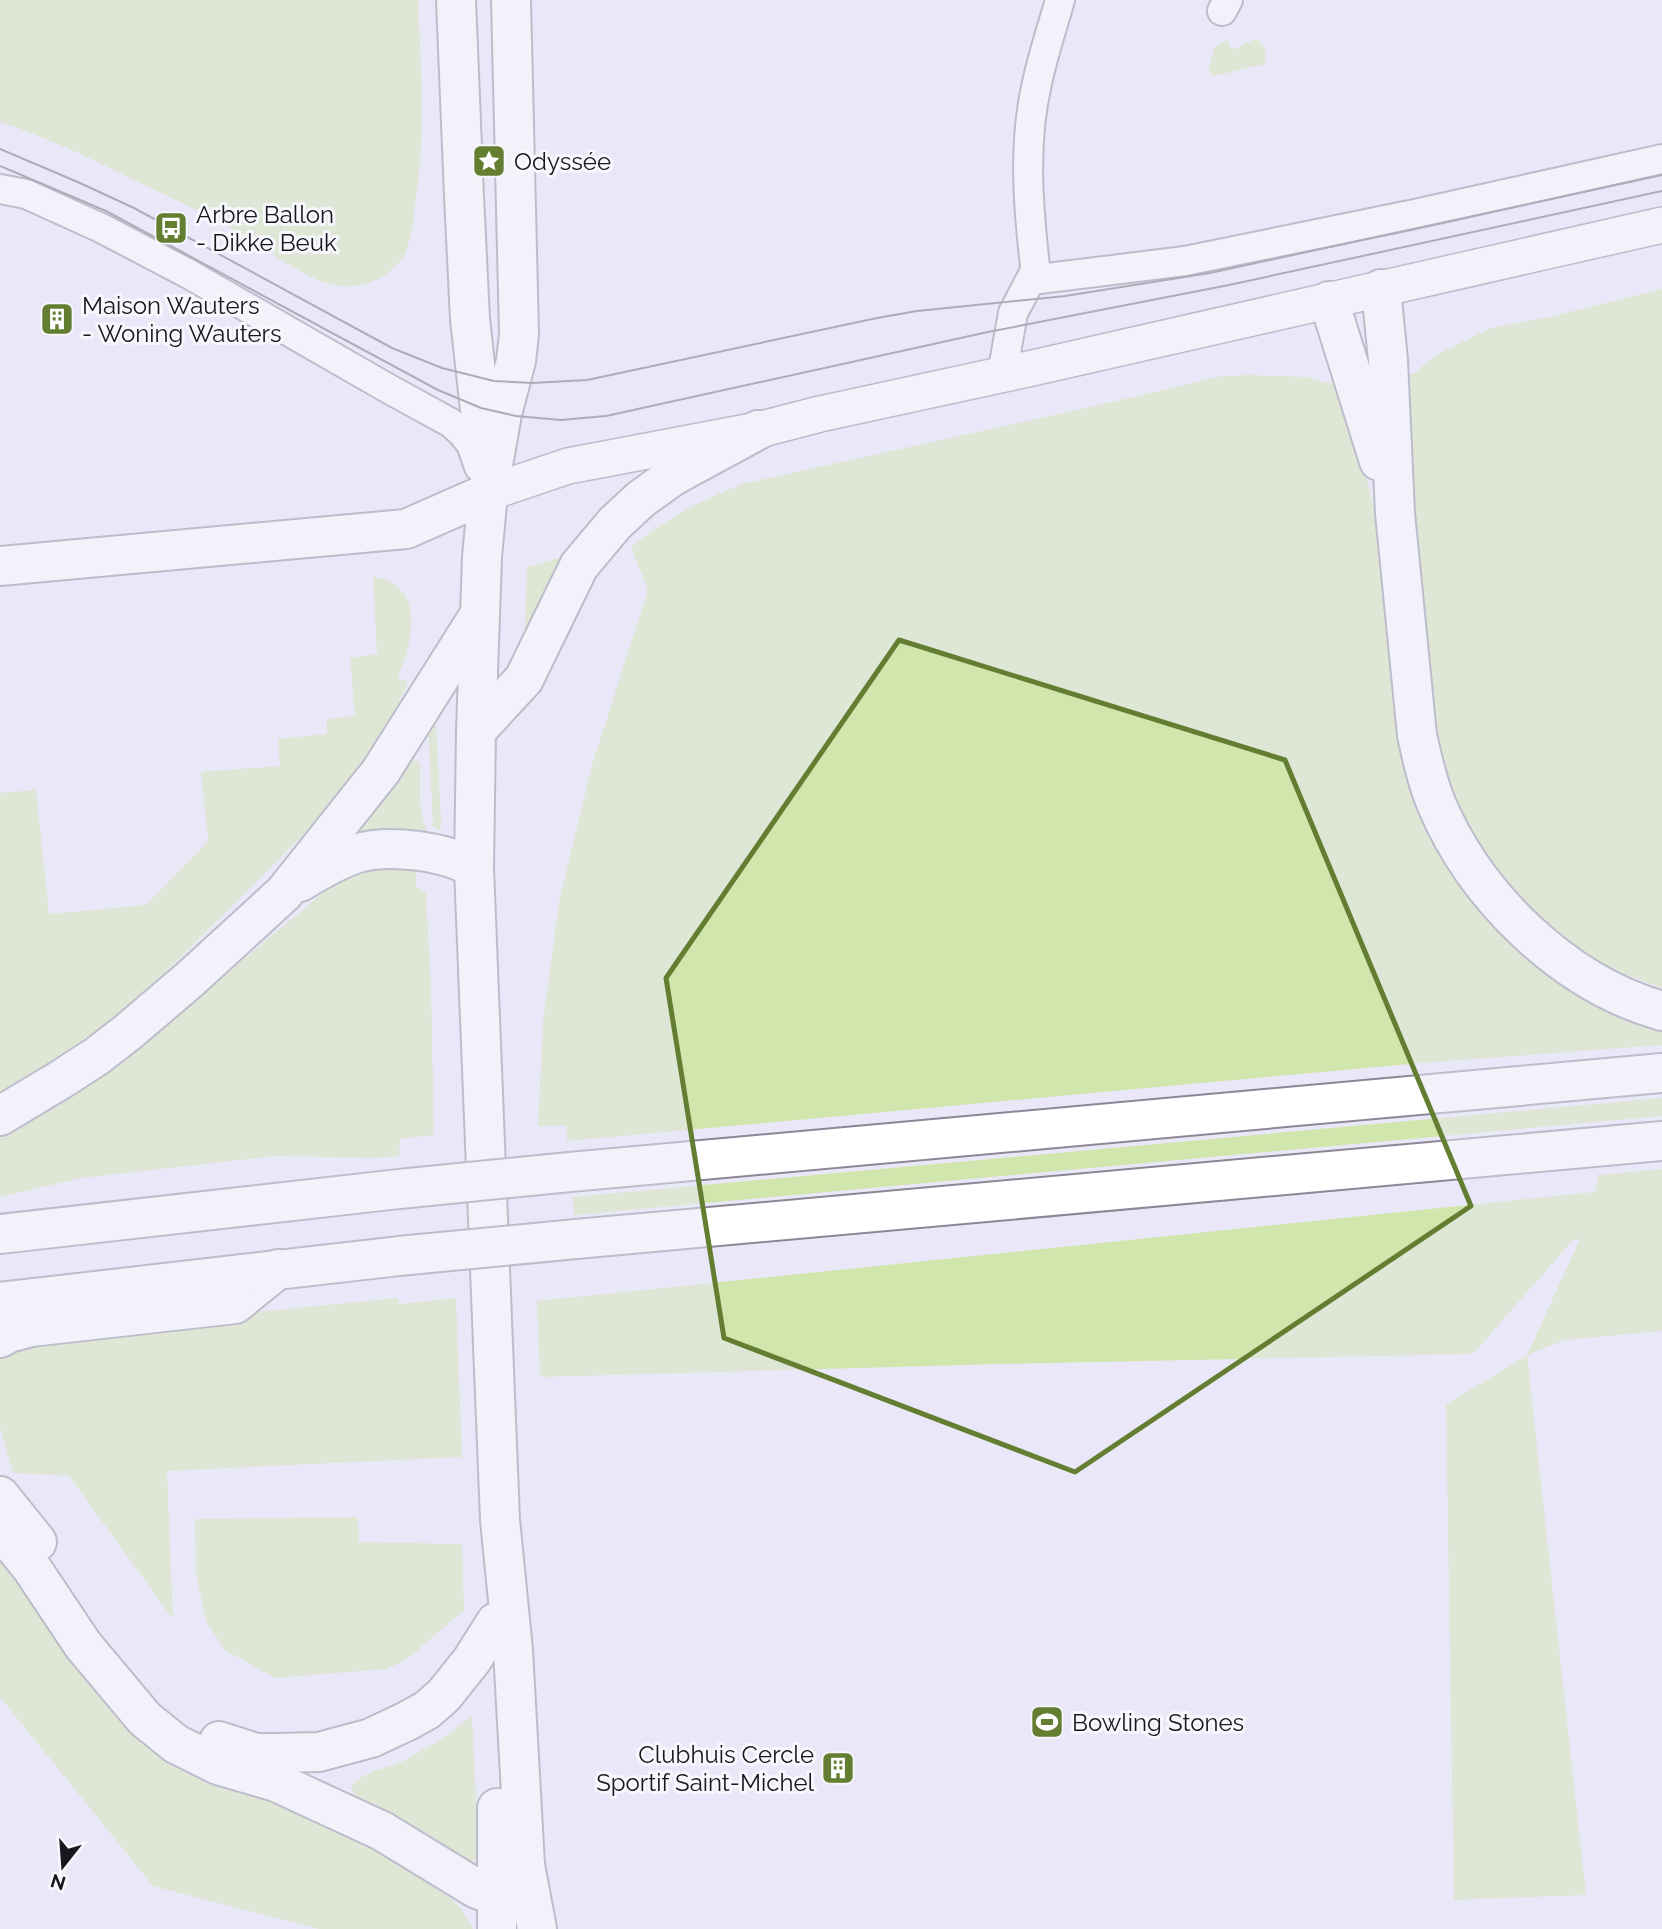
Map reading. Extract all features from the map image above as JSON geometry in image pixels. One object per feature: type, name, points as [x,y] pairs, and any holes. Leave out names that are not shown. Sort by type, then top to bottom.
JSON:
[{"type":"main road","points":[[456,0],[470,319],[488,493]]},
{"type":"main road","points":[[511,0],[519,334],[488,493],[482,557],[474,867],[500,1520],[513,1650],[525,1865],[537,1929]]},
{"type":"main road","points":[[1381,289],[1388,360],[1395,513],[1418,735],[1434,800],[1447,828],[1483,885],[1526,930],[1575,970],[1604,988],[1662,1011]]},
{"type":"main road","points":[[1329,301],[1395,513]]},
{"type":"main road","points":[[476,731],[524,679],[579,566],[615,523],[641,499],[673,476],[758,430]]},
{"type":"main road","points":[[0,566],[406,529],[488,493]]},
{"type":"main road","points":[[0,1115],[60,1080],[128,1032],[284,892],[381,771],[480,614]]},
{"type":"main road","points":[[284,892],[322,869],[358,853],[380,850],[425,852],[447,856],[474,867]]},
{"type":"main road","points":[[0,1234],[570,1172],[1662,1073]]},
{"type":"main road","points":[[0,1302],[399,1256],[1662,1140]]},
{"type":"main road","points":[[0,1338],[9,1332],[31,1327],[235,1304],[278,1269]]},
{"type":"main road","points":[[0,1496],[155,1700],[206,1737],[256,1753],[319,1752],[371,1738],[407,1721],[427,1710],[444,1695],[472,1660],[496,1622]]},
{"type":"main road","points":[[497,1912],[497,1804],[490,1700],[500,1520]]},
{"type":"main road","points":[[0,1529],[31,1567],[83,1645],[145,1719],[176,1744],[218,1765],[276,1782],[382,1831],[477,1889],[497,1912]]},
{"type":"main road","points":[[497,1912],[525,1865]]},
{"type":"street","points":[[1002,375],[1013,313],[1035,266],[1028,191],[1029,140],[1036,84],[1060,0]]},
{"type":"street","points":[[1031,279],[1185,261],[1415,214],[1662,159]]},
{"type":"street","points":[[0,189],[26,194],[101,228],[187,273],[451,423],[471,444],[488,493],[568,466],[758,430],[1662,225]]},
{"type":"highlighted area","points":[[899,640],[1285,760],[1471,1206],[1075,1472],[724,1338],[666,978]]},
{"type":"green space","points":[[0,0],[418,0],[421,155],[412,230],[405,253],[393,269],[376,280],[348,286],[326,283],[181,203],[64,147],[0,122]]},
{"type":"green space","points":[[1255,39],[1265,50],[1264,64],[1215,76],[1210,74],[1214,47],[1227,40],[1232,50]]},
{"type":"green space","points":[[1662,289],[1662,988],[1613,970],[1565,939],[1501,881],[1462,818],[1437,743],[1426,655],[1403,376],[1415,373],[1434,356],[1491,328],[1549,317]]},
{"type":"green space","points":[[1222,376],[1307,377],[1328,383],[1342,382],[1376,516],[1385,592],[1459,879],[1662,1022],[1662,1045],[1421,1063],[567,1141],[566,1125],[538,1127],[543,1023],[559,902],[592,765],[648,590],[631,547],[684,511],[742,484]]},
{"type":"green space","points":[[559,558],[560,579],[524,649],[527,567]]},
{"type":"green space","points":[[373,577],[390,582],[402,591],[409,603],[411,633],[397,678],[408,682],[390,724],[371,755],[347,787],[297,841],[147,990],[102,1028],[0,1096],[0,793],[36,790],[49,914],[146,905],[208,841],[201,772],[280,766],[278,739],[327,734],[327,719],[355,716],[350,658],[377,654]]},
{"type":"green space","points":[[432,721],[436,724],[441,820],[439,830],[433,826],[428,727]]},
{"type":"green space","points":[[409,759],[420,762],[421,810],[431,836],[358,834],[356,832]]},
{"type":"green space","points":[[392,866],[416,869],[416,887],[426,893],[434,1135],[400,1139],[399,1156],[275,1156],[81,1178],[0,1197],[0,1138],[65,1099],[154,1034],[330,887],[360,872]]},
{"type":"green space","points":[[1662,1098],[1662,1116],[574,1215],[572,1197]]},
{"type":"green space","points":[[1662,1169],[1662,1331],[1565,1340],[1527,1355],[1580,1239],[1573,1240],[1473,1354],[540,1377],[537,1301],[1595,1192],[1599,1175]]},
{"type":"green space","points":[[398,1298],[399,1304],[456,1298],[462,1457],[167,1471],[173,1619],[69,1476],[13,1473],[0,1427],[0,1351],[145,1323]]},
{"type":"green space","points":[[1527,1355],[1586,1895],[1454,1900],[1446,1405]]},
{"type":"green space","points":[[358,1517],[359,1542],[462,1544],[464,1610],[406,1660],[386,1669],[275,1678],[225,1650],[206,1621],[196,1573],[195,1519]]},
{"type":"green space","points":[[0,1549],[207,1777],[347,1832],[434,1883],[462,1910],[473,1929],[319,1929],[153,1886],[0,1697]]},
{"type":"green space","points":[[472,1715],[479,1859],[469,1861],[374,1804],[362,1800],[354,1794],[351,1787],[363,1776],[402,1761],[426,1748]]},
{"type":"tram line","points":[[0,149],[134,208],[392,348],[442,368],[494,381],[532,383],[587,380],[917,311],[1065,296],[1210,273],[1662,175]]},
{"type":"tram line","points":[[0,166],[106,211],[438,390],[481,408],[516,416],[561,420],[606,416],[988,332],[1229,285],[1662,191]]},
{"type":"place","name":"Odyssée","points":[[489,161]]},
{"type":"place","name":"Arbre Ballon - Dikke Beuk","points":[[171,228]]},
{"type":"place","name":"Maison Wauters - Woning Wauters","points":[[57,319]]},
{"type":"place","name":"Bowling Stones","points":[[1047,1722]]},
{"type":"place","name":"Clubhuis Cercle Sportif Saint-Michel","points":[[838,1768]]}]
